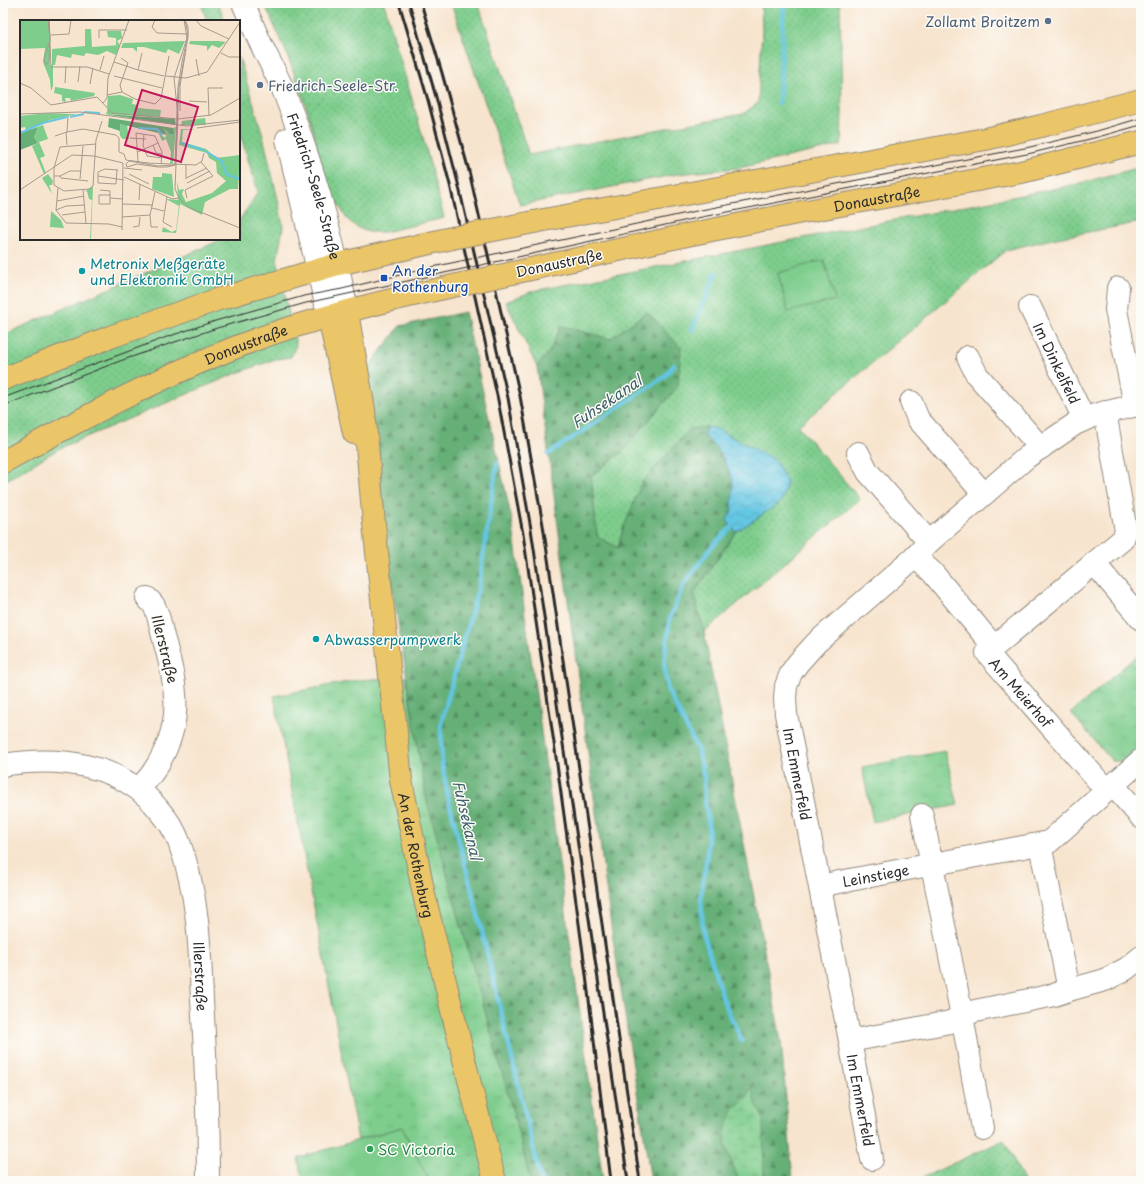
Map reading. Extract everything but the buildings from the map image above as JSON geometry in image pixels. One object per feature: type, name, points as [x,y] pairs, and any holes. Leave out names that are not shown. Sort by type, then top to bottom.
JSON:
[{"type":"main road","points":[[3,379],[162,318],[219,299],[328,267],[452,238],[544,220],[984,139],[1141,100]]},
{"type":"main road","name":"Donaustraße","points":[[3,462],[89,416],[207,359],[272,334],[338,314],[462,284],[687,235],[802,212],[1021,172],[1141,142]]},
{"type":"main road","name":"An der Rothenburg","points":[[338,314],[374,524],[401,780],[424,895],[495,1181]]},
{"type":"street","name":"Friedrich-Seele-Straße","points":[[243,3],[283,91],[302,142],[321,201],[328,267],[338,314]]},
{"type":"street","name":"Im Dinkelfeld","points":[[922,550],[1027,457],[1070,427],[1084,419],[1105,412],[1138,405],[1116,310],[1118,288]]},
{"type":"street","name":"Im Dinkelfeld","points":[[1030,307],[1084,419]]},
{"type":"street","points":[[968,357],[977,375],[1041,448]]},
{"type":"street","points":[[911,402],[918,419],[984,494]]},
{"type":"street","points":[[994,647],[1123,539],[1126,531],[1105,412]]},
{"type":"street","points":[[858,453],[868,472],[922,550]]},
{"type":"street","name":"Am Meierhof","points":[[922,550],[932,572],[994,647],[987,653],[1107,791],[1113,785]]},
{"type":"street","name":"Im Emmerfeld","points":[[872,1159],[786,714],[785,698],[786,686],[794,668],[807,652],[922,550]]},
{"type":"street","points":[[1094,563],[1141,620]]},
{"type":"street","name":"Illerstraße","points":[[139,789],[153,773],[167,746],[176,716],[173,674],[155,606],[147,598]]},
{"type":"street","name":"Leinstiege","points":[[820,887],[834,883],[1049,842],[1141,760]]},
{"type":"street","name":"Illerstraße","points":[[3,765],[55,762],[93,767],[108,772],[139,789],[154,802],[168,820],[178,840],[192,888],[198,928],[207,1091],[208,1181]]},
{"type":"street","points":[[1113,785],[1141,817]]},
{"type":"street","points":[[922,815],[962,1016],[982,1128]]},
{"type":"street","points":[[1040,844],[1069,990]]},
{"type":"street","name":"Im Emmerfeld","points":[[850,1041],[950,1022],[974,1011],[1054,995],[1105,980],[1126,969],[1141,957]]},
{"type":"green space","points":[[201,3],[218,3],[225,20],[207,20]]},
{"type":"green space","points":[[264,3],[384,3],[424,141],[444,218],[385,232],[369,232],[358,228],[347,219],[324,177],[318,160],[315,138],[305,103],[287,54]]},
{"type":"green space","points":[[451,3],[478,3],[529,155],[743,114],[758,103],[762,31],[761,3],[840,3],[842,112],[841,145],[739,168],[678,174],[520,205]]},
{"type":"green space","points":[[240,60],[262,132],[283,227],[277,260],[296,345],[291,357],[276,359],[237,373],[60,448],[3,482],[3,335],[221,240],[240,240],[240,219],[258,192],[240,133]]},
{"type":"green space","points":[[1141,167],[1141,222],[1052,239],[1006,250],[798,426],[860,499],[704,632],[694,593],[736,532],[781,502],[787,482],[775,460],[717,429],[623,529],[618,548],[597,536],[591,476],[623,451],[647,312],[610,339],[561,326],[550,351],[537,367],[506,302],[533,291],[1073,185]]},
{"type":"green space","points":[[824,260],[835,300],[788,312],[778,273]]},
{"type":"green space","points":[[465,312],[512,520],[603,1181],[530,1181],[521,1142],[426,798],[359,379],[400,326]]},
{"type":"green space","points":[[647,312],[681,348],[678,386],[623,451],[591,476],[597,536],[618,548],[623,529],[642,482],[690,429],[707,427],[733,481],[732,510],[727,520],[736,532],[694,593],[704,632],[781,1040],[793,1181],[651,1181],[611,926],[537,367],[550,351],[561,326],[610,339]]},
{"type":"green space","points":[[1141,652],[1141,747],[1124,762],[1112,761],[1071,713]]},
{"type":"green space","points":[[406,677],[426,798],[521,1142],[530,1181],[429,1181],[402,1127],[358,1140],[274,696],[358,680]]},
{"type":"green space","points":[[945,751],[958,805],[873,822],[862,767]]},
{"type":"green space","points":[[752,1086],[754,1100],[763,1118],[764,1181],[739,1181],[725,1144],[725,1131],[734,1108],[746,1098]]},
{"type":"green space","name":"SC Victoria","points":[[402,1127],[429,1181],[303,1181],[298,1158]]},
{"type":"green space","points":[[1004,1140],[1024,1181],[915,1181]]},
{"type":"water","points":[[707,427],[717,429],[775,460],[787,482],[781,502],[736,532],[727,520],[732,510],[733,481],[722,455],[703,434]]},
{"type":"waterway","name":"Fuhsekanal","points":[[779,104],[784,3]]},
{"type":"waterway","name":"Fuhsekanal","points":[[692,330],[716,273]]},
{"type":"waterway","name":"Fuhsekanal","points":[[548,454],[664,377],[674,365]]},
{"type":"waterway","name":"Fuhsekanal","points":[[497,463],[479,585],[441,723],[442,763],[448,797],[481,927],[541,1181]]},
{"type":"waterway","points":[[732,527],[713,545],[684,584],[670,618],[664,663],[668,691],[698,750],[704,777],[705,801],[709,828],[701,896],[703,932],[724,1002],[742,1041]]},
{"type":"tram line","points":[[3,398],[167,337],[215,321],[304,296],[342,289],[437,266],[701,210],[1030,147],[1097,131],[1141,118]]},
{"type":"tram line","points":[[3,406],[120,361],[169,344],[217,328],[306,303],[702,217],[1032,153],[1141,125]]},
{"type":"railway","points":[[399,3],[428,100],[450,185],[498,400],[523,534],[585,967],[611,1181]]},
{"type":"railway","points":[[409,3],[436,97],[458,183],[508,398],[531,529],[628,1181]]},
{"type":"railway","points":[[421,3],[469,171],[520,396],[543,525],[640,1181]]},
{"type":"place","name":"Zollamt Broitzem","points":[[1048,21]]},
{"type":"place","name":"Friedrich-Seele-Str.","points":[[260,85]]},
{"type":"place","name":"Metronix Meßgeräte und Elektronik GmbH","points":[[82,271]]},
{"type":"place","name":"An der Rothenburg","points":[[384,278]]},
{"type":"place","name":"Abwasserpumpwerk","points":[[316,639]]},
{"type":"place","name":"SC Victoria","points":[[370,1149]]}]
